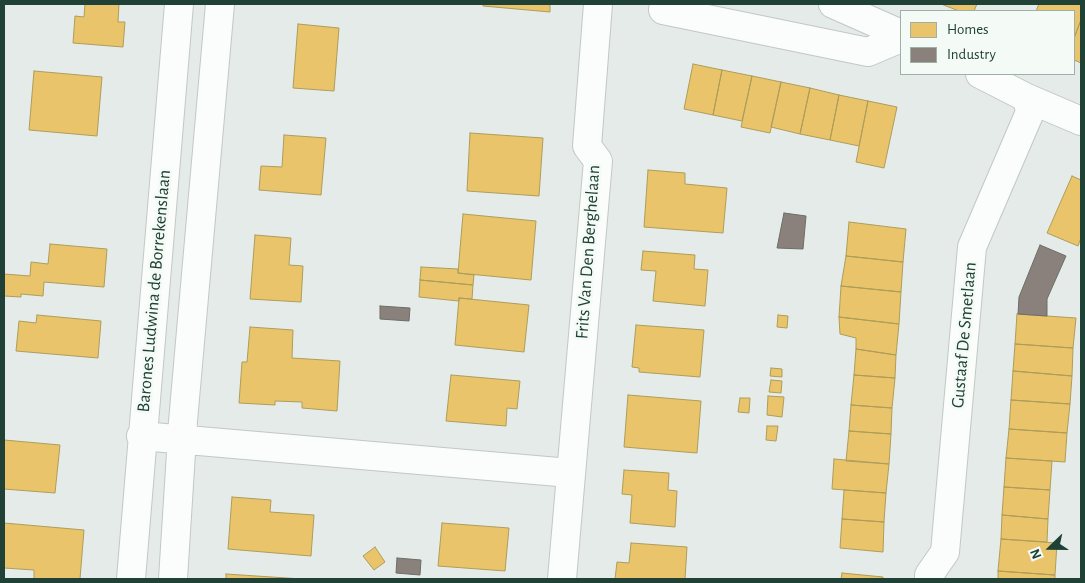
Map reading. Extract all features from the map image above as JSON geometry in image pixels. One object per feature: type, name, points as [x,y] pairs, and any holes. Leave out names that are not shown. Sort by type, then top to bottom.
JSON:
[{"type":"street","name":"Barones Ludwina de Borrekenslaan","points":[[131,579],[141,436],[179,4]]},
{"type":"street","points":[[173,579],[182,441],[220,4]]},
{"type":"street","name":"Frits Van Den Berghelaan","points":[[562,579],[598,160],[587,146],[598,4]]},
{"type":"street","points":[[665,4],[663,10],[868,52],[900,38]]},
{"type":"street","points":[[833,4],[900,34]]},
{"type":"street","points":[[982,75],[1027,98],[1081,121]]},
{"type":"street","name":"Gustaaf De Smetlaan","points":[[929,579],[929,575],[945,552],[969,262],[980,226],[1030,112],[1027,98]]},
{"type":"street","points":[[141,436],[570,473]]},
{"type":"building: Homes","points":[[85,4],[119,4],[118,22],[125,22],[123,47],[73,43],[75,16],[84,17]]},
{"type":"building: Homes","points":[[483,4],[550,4],[550,12],[483,6]]},
{"type":"building: Homes","points":[[941,4],[977,4],[974,10],[956,10]]},
{"type":"building: Homes","points":[[1039,4],[1081,4],[1081,20],[1075,35],[1075,10],[1036,10]]},
{"type":"building: Homes","points":[[1081,20],[1081,63],[1075,60],[1075,35]]},
{"type":"building: Homes","points":[[298,24],[339,28],[334,91],[293,88]]},
{"type":"building: Homes","points":[[693,64],[722,70],[713,115],[684,109]]},
{"type":"building: Homes","points":[[722,70],[752,76],[742,121],[713,115]]},
{"type":"building: Homes","points":[[34,71],[102,77],[97,136],[29,130]]},
{"type":"building: Homes","points":[[752,76],[781,82],[770,133],[741,127]]},
{"type":"building: Homes","points":[[781,82],[810,88],[800,134],[771,127]]},
{"type":"building: Homes","points":[[810,88],[839,95],[830,140],[800,134]]},
{"type":"building: Homes","points":[[839,95],[868,101],[859,146],[830,140]]},
{"type":"building: Homes","points":[[868,101],[897,107],[884,168],[856,162]]},
{"type":"building: Homes","points":[[470,133],[543,138],[539,196],[467,191]]},
{"type":"building: Homes","points":[[284,135],[326,138],[321,195],[259,190],[261,166],[282,167]]},
{"type":"building: Homes","points":[[648,170],[685,173],[685,184],[727,188],[723,233],[644,227]]},
{"type":"building: Homes","points":[[1072,176],[1081,180],[1081,238],[1078,246],[1047,233]]},
{"type":"building: Homes","points":[[463,214],[536,221],[531,280],[458,273]]},
{"type":"building: Homes","points":[[849,222],[906,229],[903,262],[846,256]]},
{"type":"building: Homes","points":[[255,235],[291,238],[289,265],[303,266],[301,302],[250,299]]},
{"type":"building: Homes","points":[[50,244],[107,249],[104,287],[44,282],[43,296],[21,294],[21,297],[4,296],[4,274],[30,276],[31,262],[48,264]]},
{"type":"building: Homes","points":[[643,251],[695,255],[694,269],[708,270],[705,306],[653,301],[656,271],[641,270]]},
{"type":"building: Homes","points":[[846,256],[903,262],[901,292],[841,286]]},
{"type":"building: Homes","points":[[421,267],[458,269],[458,273],[474,275],[473,285],[420,280]]},
{"type":"building: Homes","points":[[420,280],[473,285],[472,299],[459,298],[459,301],[419,297]]},
{"type":"building: Homes","points":[[841,286],[901,292],[899,324],[839,317]]},
{"type":"building: Homes","points":[[459,298],[529,305],[524,352],[455,345]]},
{"type":"building: Homes","points":[[1017,314],[1076,318],[1073,348],[1015,344]]},
{"type":"building: Homes","points":[[37,315],[101,321],[98,358],[16,351],[19,321],[36,323]]},
{"type":"building: Homes","points":[[778,315],[788,316],[787,328],[777,327]]},
{"type":"building: Homes","points":[[839,317],[899,324],[896,355],[856,349],[856,338],[840,334]]},
{"type":"building: Homes","points":[[636,325],[704,330],[700,377],[639,372],[639,368],[632,367]]},
{"type":"building: Homes","points":[[250,327],[293,330],[292,358],[340,361],[337,411],[302,408],[302,402],[275,401],[275,405],[239,403],[242,362],[247,362]]},
{"type":"building: Homes","points":[[1015,344],[1073,348],[1072,376],[1013,371]]},
{"type":"building: Homes","points":[[856,349],[896,355],[895,378],[854,375]]},
{"type":"building: Homes","points":[[771,368],[782,369],[782,377],[770,376]]},
{"type":"building: Homes","points":[[1013,371],[1072,376],[1070,404],[1011,400]]},
{"type":"building: Homes","points":[[451,375],[520,381],[517,409],[507,408],[506,426],[446,421]]},
{"type":"building: Homes","points":[[854,375],[895,378],[892,408],[851,405]]},
{"type":"building: Homes","points":[[771,380],[782,381],[781,393],[769,392]]},
{"type":"building: Homes","points":[[628,395],[701,401],[697,453],[624,447]]},
{"type":"building: Homes","points":[[768,396],[784,397],[782,417],[767,415]]},
{"type":"building: Homes","points":[[740,398],[750,398],[749,413],[738,412]]},
{"type":"building: Homes","points":[[1011,400],[1070,404],[1067,433],[1009,429]]},
{"type":"building: Homes","points":[[851,405],[892,408],[891,434],[849,431]]},
{"type":"building: Homes","points":[[767,426],[778,426],[776,441],[766,440]]},
{"type":"building: Homes","points":[[1009,429],[1067,433],[1065,462],[1006,458]]},
{"type":"building: Homes","points":[[849,431],[891,434],[889,464],[846,461]]},
{"type":"building: Homes","points":[[4,440],[60,445],[55,493],[4,489]]},
{"type":"building: Homes","points":[[1006,458],[1052,461],[1050,490],[1004,487]]},
{"type":"building: Homes","points":[[834,459],[889,464],[886,493],[832,489]]},
{"type":"building: Homes","points":[[624,470],[669,473],[668,490],[677,491],[675,527],[630,523],[632,495],[622,494]]},
{"type":"building: Homes","points":[[1004,487],[1050,490],[1048,519],[1002,515]]},
{"type":"building: Homes","points":[[844,490],[886,493],[884,522],[842,519]]},
{"type":"building: Homes","points":[[232,497],[271,500],[270,512],[314,515],[311,556],[228,549]]},
{"type":"building: Homes","points":[[1002,515],[1048,519],[1047,542],[1001,539]]},
{"type":"building: Homes","points":[[842,519],[884,522],[883,552],[840,548]]},
{"type":"building: Homes","points":[[4,523],[84,530],[80,579],[34,579],[34,570],[4,568]]},
{"type":"building: Homes","points":[[442,523],[509,528],[505,571],[438,566]]},
{"type":"building: Homes","points":[[1001,539],[1057,543],[1055,575],[998,571]]},
{"type":"building: Homes","points":[[631,543],[687,547],[685,579],[615,579],[617,562],[629,563]]},
{"type":"building: Homes","points":[[375,547],[385,562],[374,570],[363,556]]},
{"type":"building: Homes","points":[[998,571],[1055,575],[1055,579],[998,579]]},
{"type":"building: Homes","points":[[842,573],[883,577],[883,579],[841,579]]},
{"type":"building: Homes","points":[[226,574],[302,579],[226,579]]},
{"type":"building: Industry","points":[[784,213],[806,216],[803,249],[777,248]]},
{"type":"building: Industry","points":[[1040,245],[1066,256],[1047,299],[1047,316],[1018,314],[1019,297]]},
{"type":"building: Industry","points":[[380,306],[410,308],[409,321],[380,319]]},
{"type":"building: Industry","points":[[397,558],[421,560],[420,575],[396,573]]}]
